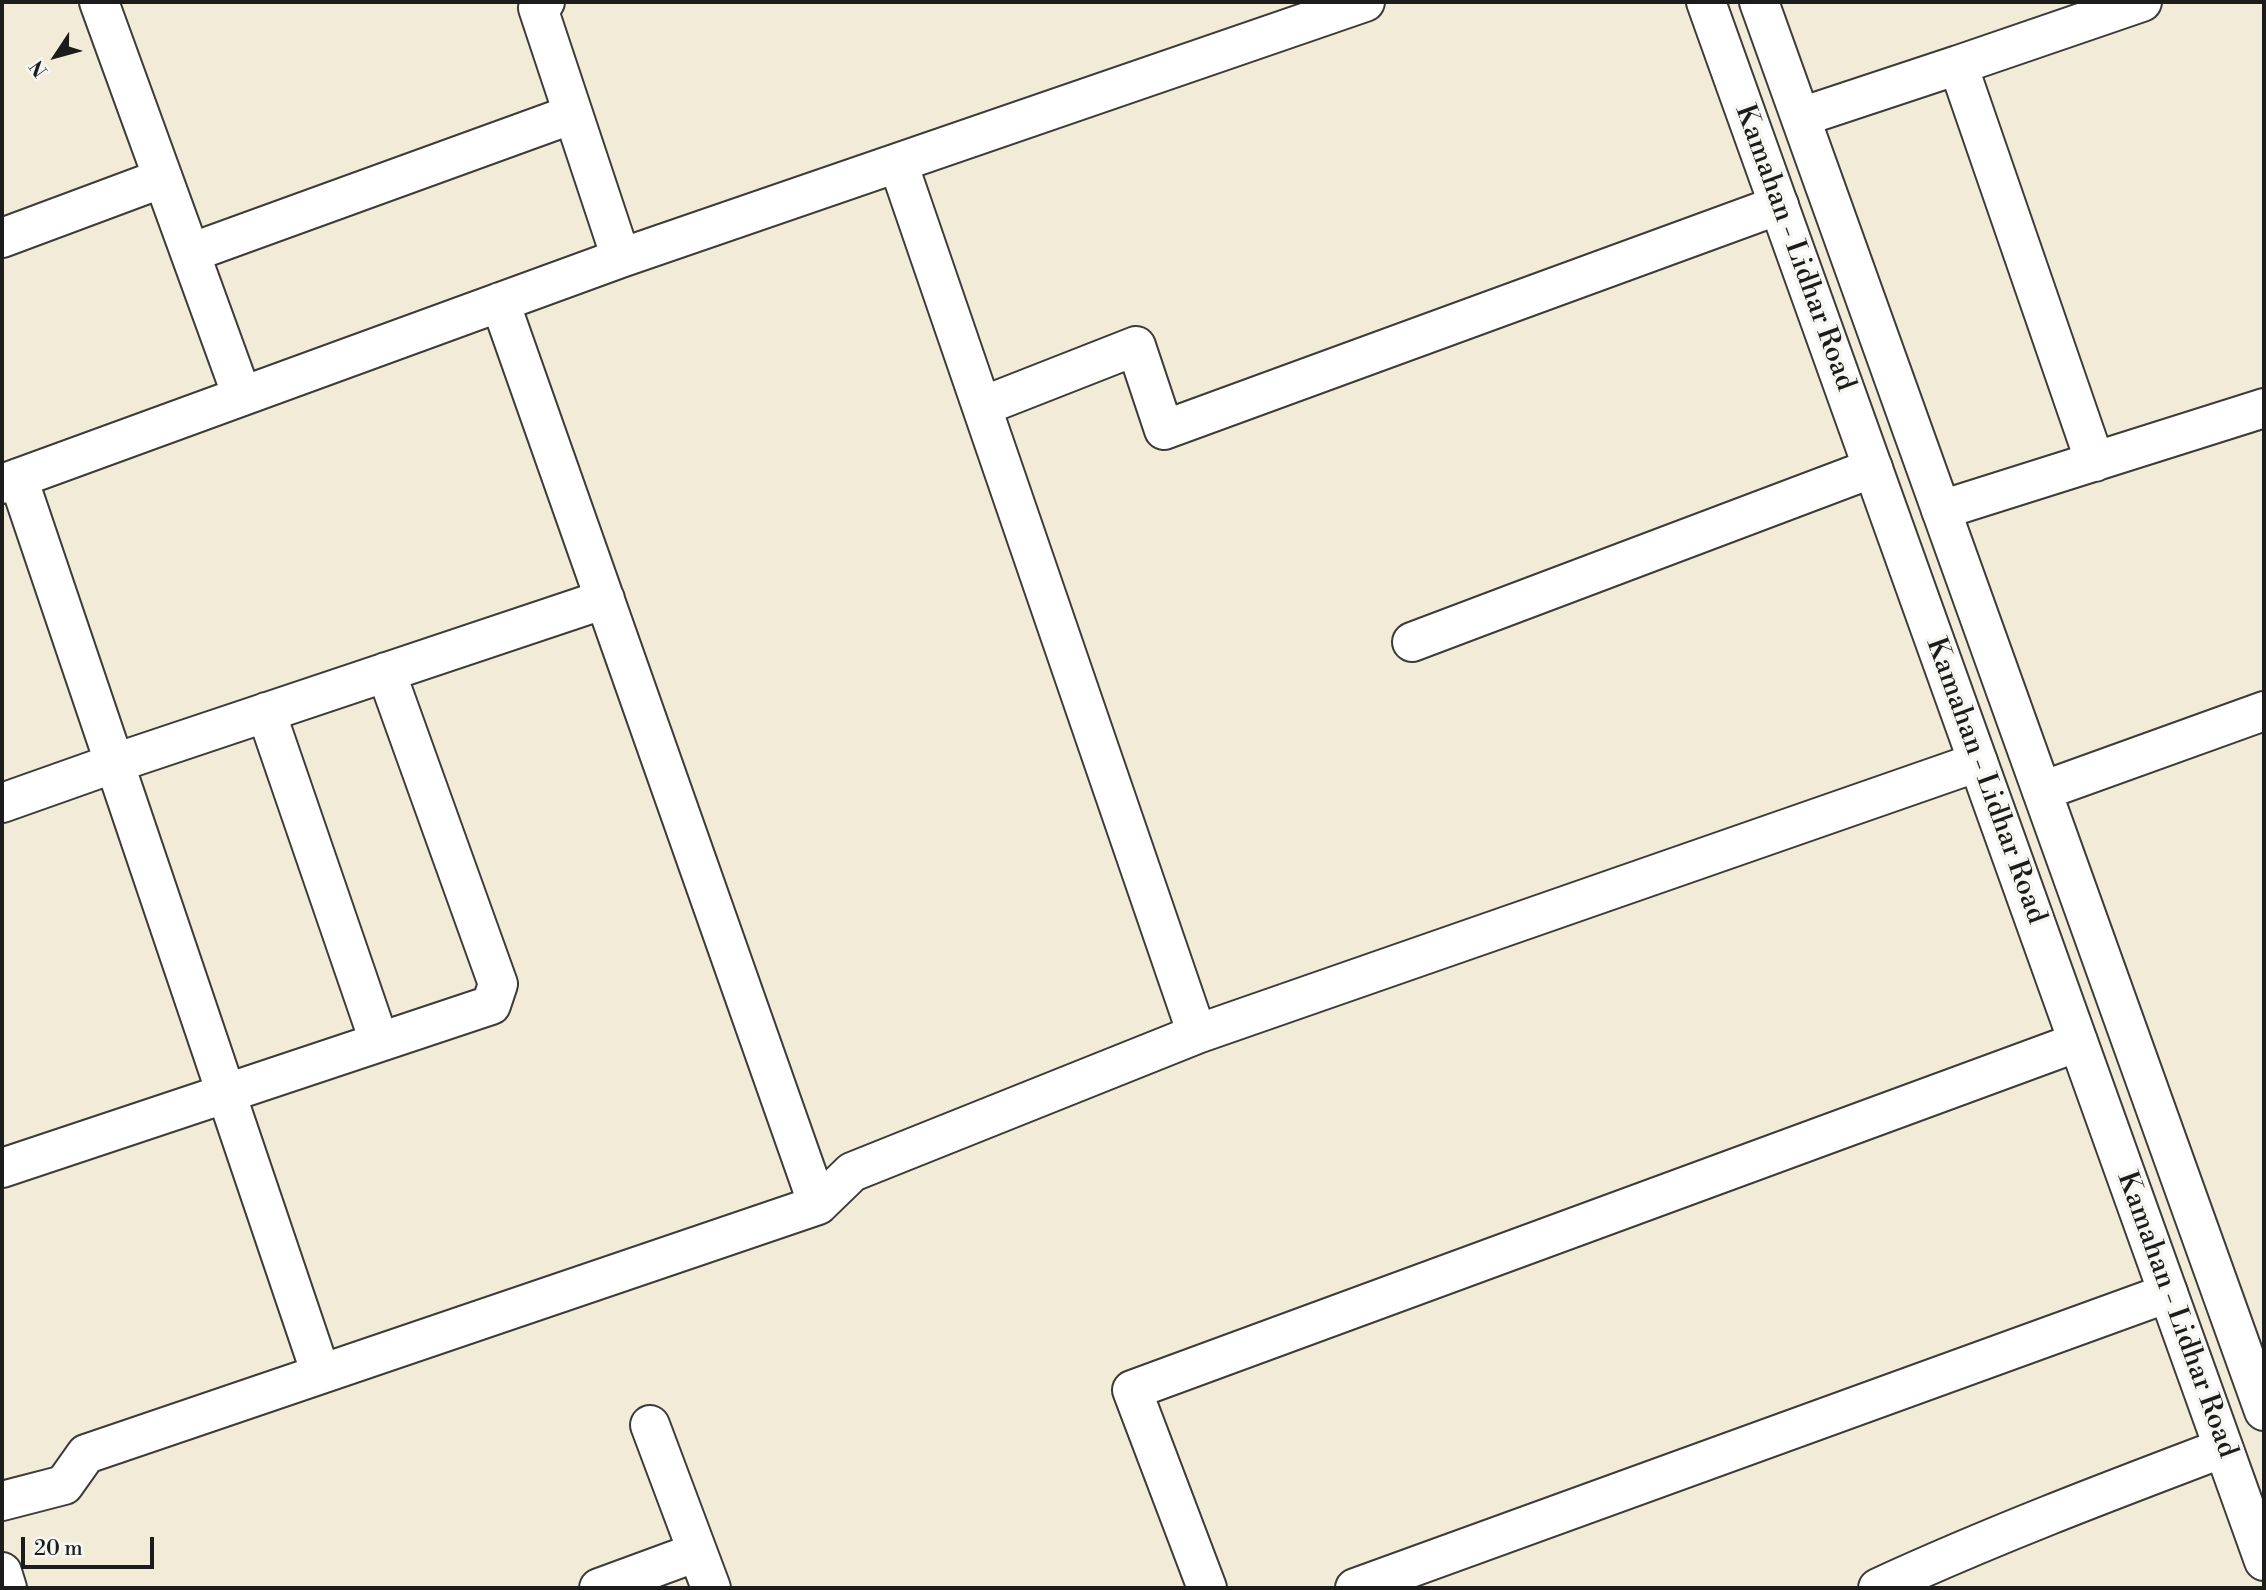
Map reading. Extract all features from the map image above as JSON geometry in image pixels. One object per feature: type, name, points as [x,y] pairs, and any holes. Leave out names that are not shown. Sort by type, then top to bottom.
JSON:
[{"type":"street","points":[[99,2],[242,396]]},
{"type":"street","points":[[545,2],[538,8],[621,258]]},
{"type":"street","points":[[321,1374],[115,763],[10,481],[621,258],[1365,2]]},
{"type":"street","name":"Kamahan - Lidhar Road","points":[[1706,2],[2264,1561]]},
{"type":"street","name":"Kamahan - Lidhar Road","points":[[1759,2],[2264,1411]]},
{"type":"street","points":[[1801,117],[2142,2]]},
{"type":"street","points":[[1958,65],[2095,462]]},
{"type":"street","points":[[190,253],[573,114]]},
{"type":"street","points":[[898,163],[1197,1034]]},
{"type":"street","points":[[2,238],[163,178]]},
{"type":"street","points":[[983,406],[1136,346],[1164,429],[1779,205]]},
{"type":"street","points":[[500,302],[818,1206]]},
{"type":"street","points":[[1941,510],[2264,408]]},
{"type":"street","points":[[1412,642],[1872,468]]},
{"type":"street","points":[[2,803],[604,598]]},
{"type":"street","points":[[2,1168],[491,1005],[498,984],[386,672]]},
{"type":"street","points":[[2042,791],[2264,711]]},
{"type":"street","points":[[266,712],[379,1041]]},
{"type":"street","points":[[2,1501],[64,1485],[86,1454],[818,1206],[852,1172],[1197,1034],[1978,761]]},
{"type":"street","points":[[1207,1588],[1132,1390],[2078,1042]]},
{"type":"street","points":[[1355,1588],[2168,1293]]},
{"type":"street","points":[[650,1425],[711,1588]]},
{"type":"street","points":[[1878,1588],[1948,1574],[2223,1448]]},
{"type":"street","points":[[599,1588],[697,1552]]},
{"type":"street","points":[[2,1572],[7,1588]]}]
